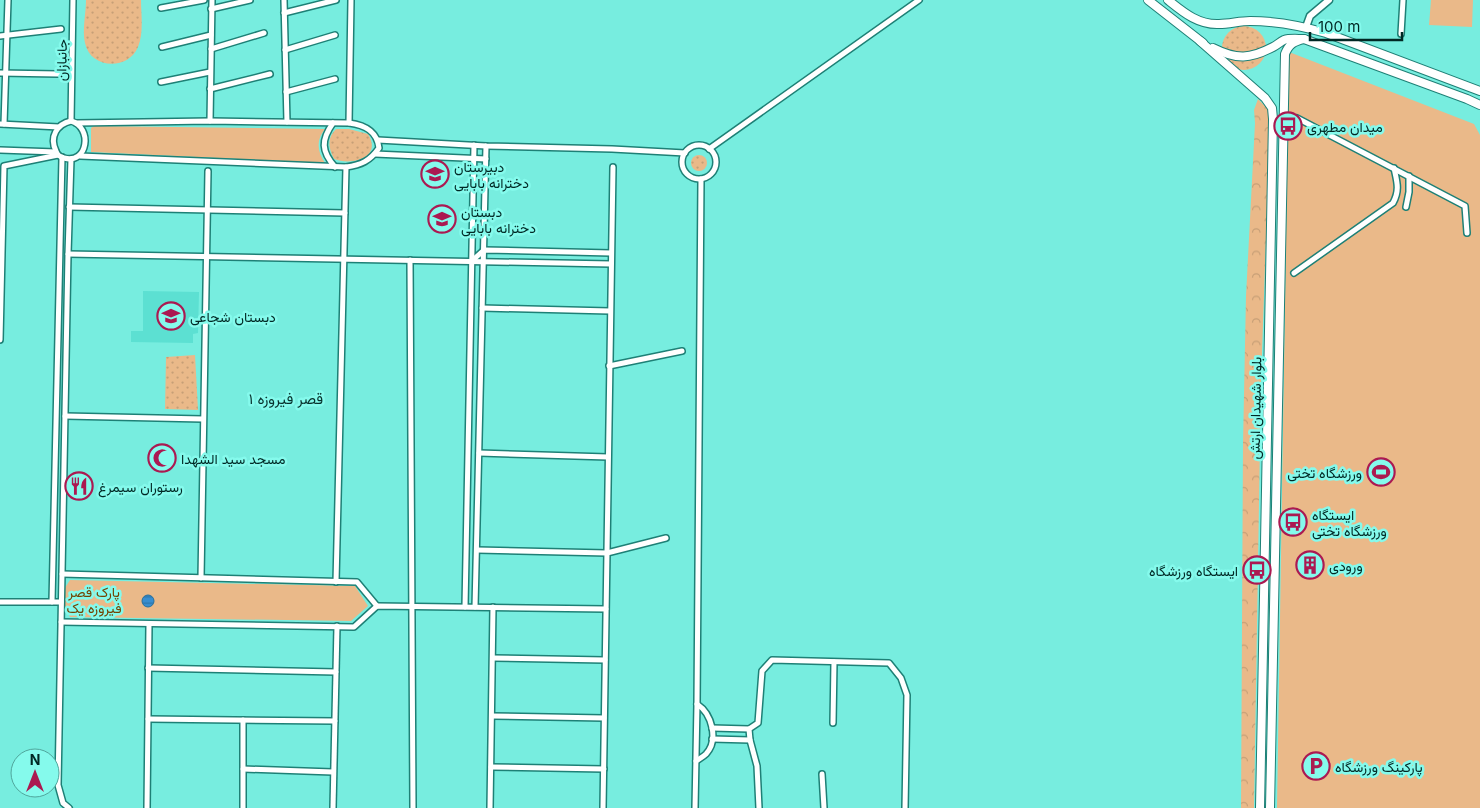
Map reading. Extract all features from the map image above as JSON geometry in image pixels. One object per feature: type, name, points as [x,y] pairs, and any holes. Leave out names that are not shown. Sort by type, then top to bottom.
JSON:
[{"type":"main road","points":[[1148,0],[1200,41],[1226,55],[1241,58],[1254,56],[1276,46],[1283,40],[1304,39],[1480,105]]},
{"type":"main road","points":[[1168,0],[1197,21],[1217,24],[1250,21],[1306,27],[1480,91]]},
{"type":"main road","name":"بلوار شهیدان ارتش","points":[[1270,808],[1285,54],[1293,42],[1304,39]]},
{"type":"main road","name":"بلوار شهیدان ارتش","points":[[1200,41],[1265,98],[1272,108],[1273,119],[1260,808]]},
{"type":"street","points":[[8,0],[2,124],[58,127]]},
{"type":"street","name":"جانبازان","points":[[73,0],[74,122]]},
{"type":"street","points":[[161,8],[204,0]]},
{"type":"street","points":[[210,121],[212,0]]},
{"type":"street","points":[[211,9],[250,0]]},
{"type":"street","points":[[284,0],[287,122]]},
{"type":"street","points":[[284,13],[336,0]]},
{"type":"street","points":[[349,123],[351,0]]},
{"type":"street","points":[[709,148],[919,0]]},
{"type":"street","points":[[1306,27],[1310,16],[1329,0]]},
{"type":"street","points":[[1401,34],[1403,0]]},
{"type":"street","points":[[0,36],[61,29]]},
{"type":"street","points":[[211,49],[264,33]]},
{"type":"street","points":[[162,47],[211,35]]},
{"type":"street","points":[[285,50],[335,35]]},
{"type":"street","points":[[161,82],[210,72]]},
{"type":"street","points":[[3,73],[58,74]]},
{"type":"street","points":[[210,89],[270,74]]},
{"type":"street","points":[[286,92],[335,78]]},
{"type":"street","points":[[1297,118],[1465,206],[1467,234]]},
{"type":"street","points":[[0,150],[59,155],[71,159],[80,156],[346,167],[359,166],[369,161],[379,148],[378,140],[367,128],[359,124],[349,123],[210,121],[63,122],[58,127],[54,139],[59,155],[52,602]]},
{"type":"street","points":[[74,122],[81,126],[85,134],[86,140],[80,156]]},
{"type":"street","points":[[333,123],[325,137],[324,143],[327,158],[334,167]]},
{"type":"street","points":[[378,140],[474,146],[620,149],[685,153]]},
{"type":"street","points":[[699,145],[709,148],[715,158],[714,169],[701,179],[696,179],[686,173],[682,163],[688,148],[699,145]]},
{"type":"street","points":[[465,607],[474,146]]},
{"type":"street","points":[[475,607],[486,146]]},
{"type":"street","points":[[375,154],[486,159]]},
{"type":"street","points":[[0,340],[4,166],[59,155]]},
{"type":"street","points":[[69,808],[63,803],[58,785],[71,159]]},
{"type":"street","points":[[336,582],[346,167]]},
{"type":"street","points":[[603,808],[613,167]]},
{"type":"street","points":[[1294,273],[1393,203],[1398,194],[1398,184],[1394,168]]},
{"type":"street","points":[[200,578],[208,171]]},
{"type":"street","points":[[1406,207],[1409,192],[1409,176]]},
{"type":"street","points":[[695,808],[701,179]]},
{"type":"street","points":[[69,207],[345,213]]},
{"type":"street","points":[[472,261],[484,250],[611,253]]},
{"type":"street","points":[[68,254],[610,264]]},
{"type":"street","points":[[410,260],[413,808]]},
{"type":"street","points":[[482,308],[610,311]]},
{"type":"street","points":[[609,366],[682,351]]},
{"type":"street","points":[[65,416],[203,419]]},
{"type":"street","points":[[479,453],[608,457]]},
{"type":"street","points":[[477,550],[607,553],[666,538]]},
{"type":"street","points":[[62,574],[357,582],[377,606]]},
{"type":"street","points":[[0,602],[61,602]]},
{"type":"street","points":[[62,622],[354,627],[377,606],[606,609]]},
{"type":"street","points":[[490,808],[494,607]]},
{"type":"street","points":[[147,808],[148,624]]},
{"type":"street","points":[[332,808],[337,626]]},
{"type":"street","points":[[493,658],[605,660]]},
{"type":"street","points":[[712,728],[749,728],[758,723],[762,670],[772,660],[890,663],[901,678],[908,695],[905,808]]},
{"type":"street","points":[[832,723],[834,662]]},
{"type":"street","points":[[148,668],[336,672]]},
{"type":"street","points":[[696,761],[705,756],[710,749],[712,739],[712,728],[704,708],[697,704]]},
{"type":"street","points":[[492,716],[604,718]]},
{"type":"street","points":[[148,719],[335,721]]},
{"type":"street","points":[[243,720],[243,808]]},
{"type":"street","points":[[749,728],[757,766],[759,808]]},
{"type":"street","points":[[712,739],[750,740]]},
{"type":"street","points":[[491,767],[604,769]]},
{"type":"street","points":[[243,769],[333,772]]},
{"type":"street","points":[[822,774],[824,808]]},
{"type":"shaded area","name":"دبستان شجاعی","points":[[143,291],[199,292],[198,333],[193,334],[193,343],[131,342],[131,331],[143,331]]},
{"type":"shaded area","points":[[146,595],[150,595],[154,601],[150,607],[146,607],[142,603],[142,599]]},
{"type":"green space","points":[[86,0],[141,0],[142,30],[140,42],[133,55],[126,60],[110,64],[101,62],[88,52],[84,33]]},
{"type":"green space","points":[[1431,0],[1473,0],[1472,27],[1429,25]]},
{"type":"green space","points":[[1244,26],[1256,30],[1262,36],[1266,48],[1262,60],[1256,66],[1244,70],[1232,66],[1226,60],[1222,48],[1226,36],[1232,30]]},
{"type":"green space","name":"ورزشگاه تختی","points":[[1289,52],[1474,124],[1480,135],[1480,808],[1277,808]]},
{"type":"green space","points":[[1258,99],[1269,110],[1270,124],[1261,381],[1254,808],[1241,808],[1243,443],[1246,296],[1255,123],[1254,110]]},
{"type":"green space","points":[[94,126],[325,129],[320,137],[319,146],[320,154],[325,163],[91,152],[91,128]]},
{"type":"green space","points":[[336,129],[349,129],[368,134],[372,142],[368,154],[356,160],[341,161],[334,159],[329,143]]},
{"type":"green space","points":[[696,155],[702,155],[707,160],[705,169],[696,171],[691,166],[691,160]]},
{"type":"green space","points":[[195,355],[198,410],[165,409],[166,357]]},
{"type":"green space","name":"پارک قصر فیروزه یک","points":[[70,580],[355,586],[368,606],[351,621],[70,617],[59,597]]},
{"type":"place","name":"میدان مطهری","points":[[1288,126]]},
{"type":"place","name":"دبیرستان دخترانه بابایی","points":[[435,174]]},
{"type":"place","name":"دبستان دخترانه بابایی","points":[[442,219]]},
{"type":"place","name":"دبستان شجاعی","points":[[171,316]]},
{"type":"place","name":"مسجد سید الشهدا","points":[[162,458]]},
{"type":"place","name":"ورزشگاه تختی","points":[[1381,472]]},
{"type":"place","name":"رستوران سیمرغ","points":[[79,486]]},
{"type":"place","name":"ایستگاه ورزشگاه تختی","points":[[1293,522]]},
{"type":"place","name":"ورودی","points":[[1310,565]]},
{"type":"place","name":"ایستگاه ورزشگاه","points":[[1257,570]]},
{"type":"place","name":"پارکینگ ورزشگاه","points":[[1316,766]]},
{"type":"district","name":"قصر فیروزه ۱","points":[[286,398]]}]
